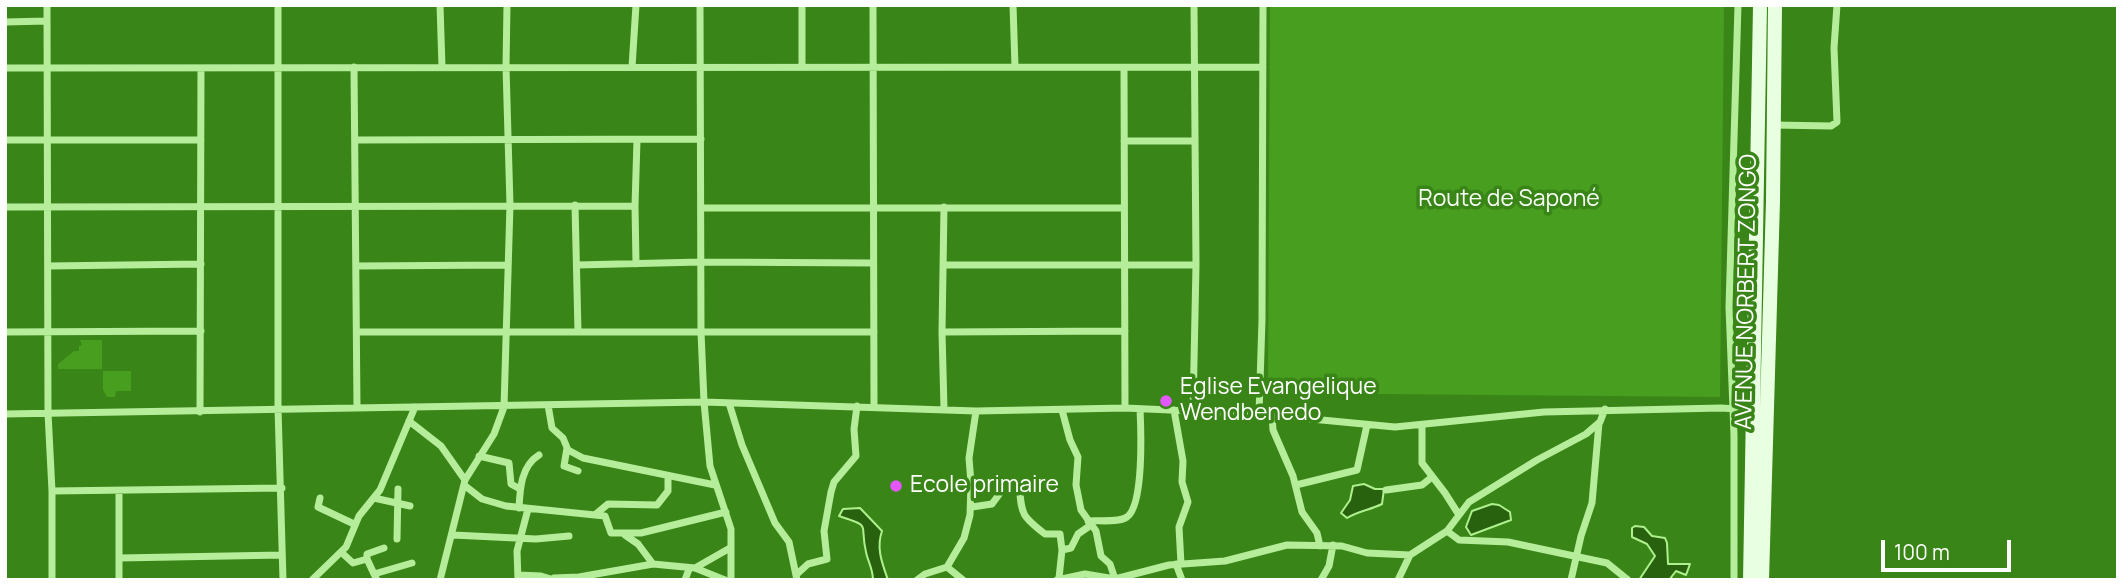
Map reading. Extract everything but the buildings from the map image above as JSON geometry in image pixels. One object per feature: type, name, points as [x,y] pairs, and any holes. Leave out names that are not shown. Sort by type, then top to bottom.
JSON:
[{"type":"main road","name":"AVENUE NORBERT ZONGO","points":[[1760,5],[1754,351],[1760,411],[1762,580]]},
{"type":"main road","name":"AVENUE NORBERT ZONGO","points":[[1750,580],[1774,125],[1775,5]]},
{"type":"street","points":[[47,5],[48,413],[52,491],[52,580]]},
{"type":"street","points":[[278,5],[278,408],[283,580]]},
{"type":"street","points":[[440,5],[442,67]]},
{"type":"street","points":[[440,580],[464,482],[494,434],[504,407],[510,205],[507,5]]},
{"type":"street","points":[[632,67],[636,5]]},
{"type":"street","points":[[701,5],[701,332],[704,402],[708,453],[715,485],[731,529],[731,580]]},
{"type":"street","points":[[802,5],[802,67]]},
{"type":"street","points":[[873,5],[874,406]]},
{"type":"street","points":[[1013,5],[1015,67]]},
{"type":"street","points":[[1193,411],[1196,265],[1195,5]]},
{"type":"street","points":[[1259,414],[1263,5]]},
{"type":"street","points":[[1734,580],[1733,408],[1729,307],[1738,5]]},
{"type":"street","points":[[1774,125],[1831,126],[1837,122],[1834,48],[1837,5]]},
{"type":"street","points":[[5,22],[47,20]]},
{"type":"street","points":[[5,68],[1263,66]]},
{"type":"street","points":[[354,67],[357,407]]},
{"type":"street","points":[[200,412],[201,68]]},
{"type":"street","points":[[1124,68],[1125,408]]},
{"type":"street","points":[[355,140],[701,139]]},
{"type":"street","points":[[5,140],[201,140]]},
{"type":"street","points":[[636,264],[637,140]]},
{"type":"street","points":[[1124,141],[1195,141]]},
{"type":"street","points":[[575,205],[578,332]]},
{"type":"street","points":[[5,207],[635,206]]},
{"type":"street","points":[[701,208],[1124,208]]},
{"type":"street","points":[[944,208],[944,410]]},
{"type":"street","points":[[576,265],[702,262],[873,263]]},
{"type":"street","points":[[48,265],[201,264]]},
{"type":"street","points":[[356,266],[508,265]]},
{"type":"street","points":[[943,265],[1196,265]]},
{"type":"street","points":[[5,332],[201,331]]},
{"type":"street","points":[[942,332],[1125,331]]},
{"type":"street","points":[[357,332],[874,332]]},
{"type":"street","points":[[5,414],[729,402],[976,411],[1125,408],[1259,414],[1367,425],[1422,425],[1504,414],[1605,409],[1733,408],[1760,411]]},
{"type":"street","points":[[729,402],[742,445],[775,523],[789,542],[797,577]]},
{"type":"street","points":[[548,405],[551,425],[563,438],[567,448],[564,466],[578,471]]},
{"type":"street","points":[[797,577],[810,563],[827,559],[824,531],[831,492],[834,482],[856,456],[857,406]]},
{"type":"street","points":[[312,580],[350,540],[354,524],[384,481],[415,407]]},
{"type":"street","points":[[1062,550],[1071,548],[1078,534],[1090,523],[1122,519],[1133,510],[1138,486],[1140,409]]},
{"type":"street","points":[[1571,580],[1592,503],[1600,422],[1605,409]]},
{"type":"street","points":[[1062,410],[1078,457],[1078,496],[1081,510],[1097,533],[1101,556],[1110,564],[1115,579]]},
{"type":"street","points":[[1174,410],[1183,461],[1182,482],[1188,502],[1179,527],[1182,580]]},
{"type":"street","points":[[917,580],[925,574],[947,567],[964,538],[972,508],[968,458],[976,411]]},
{"type":"street","points":[[1272,415],[1273,430],[1296,485],[1302,512],[1317,533],[1320,546]]},
{"type":"street","points":[[409,421],[441,446],[464,482],[482,499],[519,508],[596,514],[607,517],[610,533],[625,535],[726,512]]},
{"type":"street","points":[[1398,580],[1410,555],[1447,531],[1475,498],[1586,434],[1600,422]]},
{"type":"street","points":[[1296,485],[1357,470],[1367,425]]},
{"type":"street","points":[[1422,425],[1421,459],[1459,515]]},
{"type":"street","points":[[567,448],[586,459],[715,485]]},
{"type":"street","points":[[519,508],[520,489],[530,460],[539,455]]},
{"type":"street","points":[[480,456],[509,463],[511,484],[520,489]]},
{"type":"street","points":[[596,514],[610,503],[657,505],[668,491],[668,476]]},
{"type":"street","points":[[1386,490],[1422,485],[1432,477]]},
{"type":"street","points":[[972,508],[992,504],[1006,485],[1017,480],[1020,485],[1019,503],[1023,512],[1045,534],[1060,534],[1062,550],[1058,579],[1086,574],[1115,579],[1179,564],[1225,561],[1287,545],[1332,545],[1367,553],[1410,555]]},
{"type":"street","points":[[52,491],[282,488]]},
{"type":"street","points":[[397,538],[398,489]]},
{"type":"street","points":[[119,580],[120,491]]},
{"type":"street","points":[[320,498],[318,507],[354,524]]},
{"type":"street","points":[[374,498],[410,506]]},
{"type":"street","points":[[528,509],[520,539],[518,577],[579,578],[610,570],[630,574],[653,564],[692,569],[725,580]]},
{"type":"street","points":[[1447,531],[1458,540],[1508,542],[1607,564],[1628,580]]},
{"type":"street","points":[[453,535],[520,539],[569,536]]},
{"type":"street","points":[[625,535],[638,544],[653,564]]},
{"type":"street","points":[[1321,580],[1329,566],[1332,545]]},
{"type":"street","points":[[384,548],[367,554],[376,577],[412,563]]},
{"type":"street","points":[[685,580],[692,569],[730,548]]},
{"type":"street","points":[[341,552],[353,563],[367,559]]},
{"type":"street","points":[[119,558],[282,555]]},
{"type":"street","points":[[947,567],[964,580]]},
{"type":"green space","name":"Route de Saponé","points":[[1270,5],[1724,5],[1720,397],[1268,393]]},
{"type":"green space","points":[[80,340],[102,340],[102,369],[58,369],[58,364],[74,351],[79,351],[79,346],[82,345]]},
{"type":"green space","points":[[103,371],[131,371],[131,391],[116,391],[115,397],[107,397],[103,390]]},
{"type":"shaded area","points":[[1364,484],[1375,489],[1384,489],[1382,504],[1347,518],[1341,513],[1350,500],[1353,486]]},
{"type":"shaded area","points":[[1492,504],[1510,512],[1511,520],[1471,535],[1466,527],[1472,511]]},
{"type":"shaded area","points":[[860,508],[882,531],[880,549],[888,580],[873,580],[863,527],[839,516],[843,509]]},
{"type":"shaded area","points":[[1644,527],[1652,536],[1665,538],[1668,564],[1690,564],[1686,575],[1676,571],[1669,580],[1639,580],[1655,556],[1647,544],[1632,537],[1632,528]]},
{"type":"place","name":"Eglise Evangelique Wendbenedo","points":[[1166,401]]},
{"type":"place","name":"Ecole primaire","points":[[896,486]]}]
